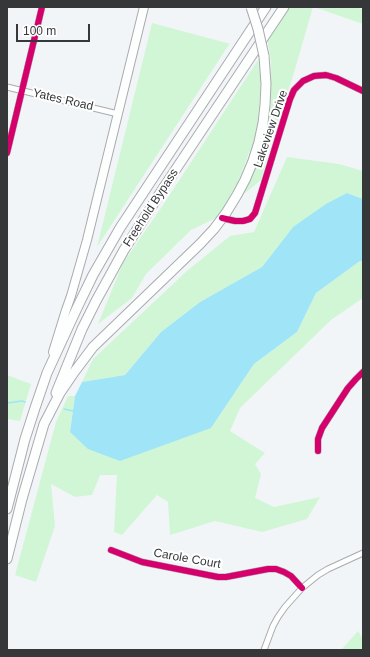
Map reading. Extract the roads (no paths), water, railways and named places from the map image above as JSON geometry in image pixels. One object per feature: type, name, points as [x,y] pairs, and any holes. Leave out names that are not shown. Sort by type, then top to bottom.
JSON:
[{"type":"highway","points":[[7,559],[23,493],[44,424],[60,394],[93,347],[214,229],[237,195],[245,180],[253,161],[263,123],[266,84],[264,56],[251,7]]},
{"type":"highway","name":"Freehold Bypass","points":[[7,508],[25,439],[47,373],[87,288],[120,228],[266,7]]},
{"type":"highway","name":"Freehold Bypass","points":[[44,424],[69,358],[112,271],[137,229],[284,7]]},
{"type":"main road","points":[[47,373],[87,240],[144,7]]},
{"type":"street","points":[[7,153],[42,7]]},
{"type":"street","name":"Lakeview Drive","points":[[222,218],[243,221],[250,219],[256,213],[290,99],[294,90],[303,81],[314,76],[326,75],[336,78],[363,91]]},
{"type":"street","name":"Yates Road","points":[[7,87],[118,114]]},
{"type":"street","points":[[318,451],[318,439],[322,428],[348,388],[363,372]]},
{"type":"street","name":"Carole Court","points":[[111,550],[142,562],[218,577],[276,570],[291,576],[302,588]]},
{"type":"street","points":[[264,650],[270,632],[278,617],[302,588],[328,569],[363,553]]},
{"type":"water","points":[[347,193],[363,199],[363,261],[360,261],[316,293],[297,332],[254,364],[211,428],[120,461],[88,449],[70,432],[75,396],[82,382],[125,375],[161,332],[200,302],[262,267],[293,227],[326,204]]},
{"type":"waterway","points":[[7,403],[25,402]]},
{"type":"waterway","points":[[64,409],[73,411]]}]
